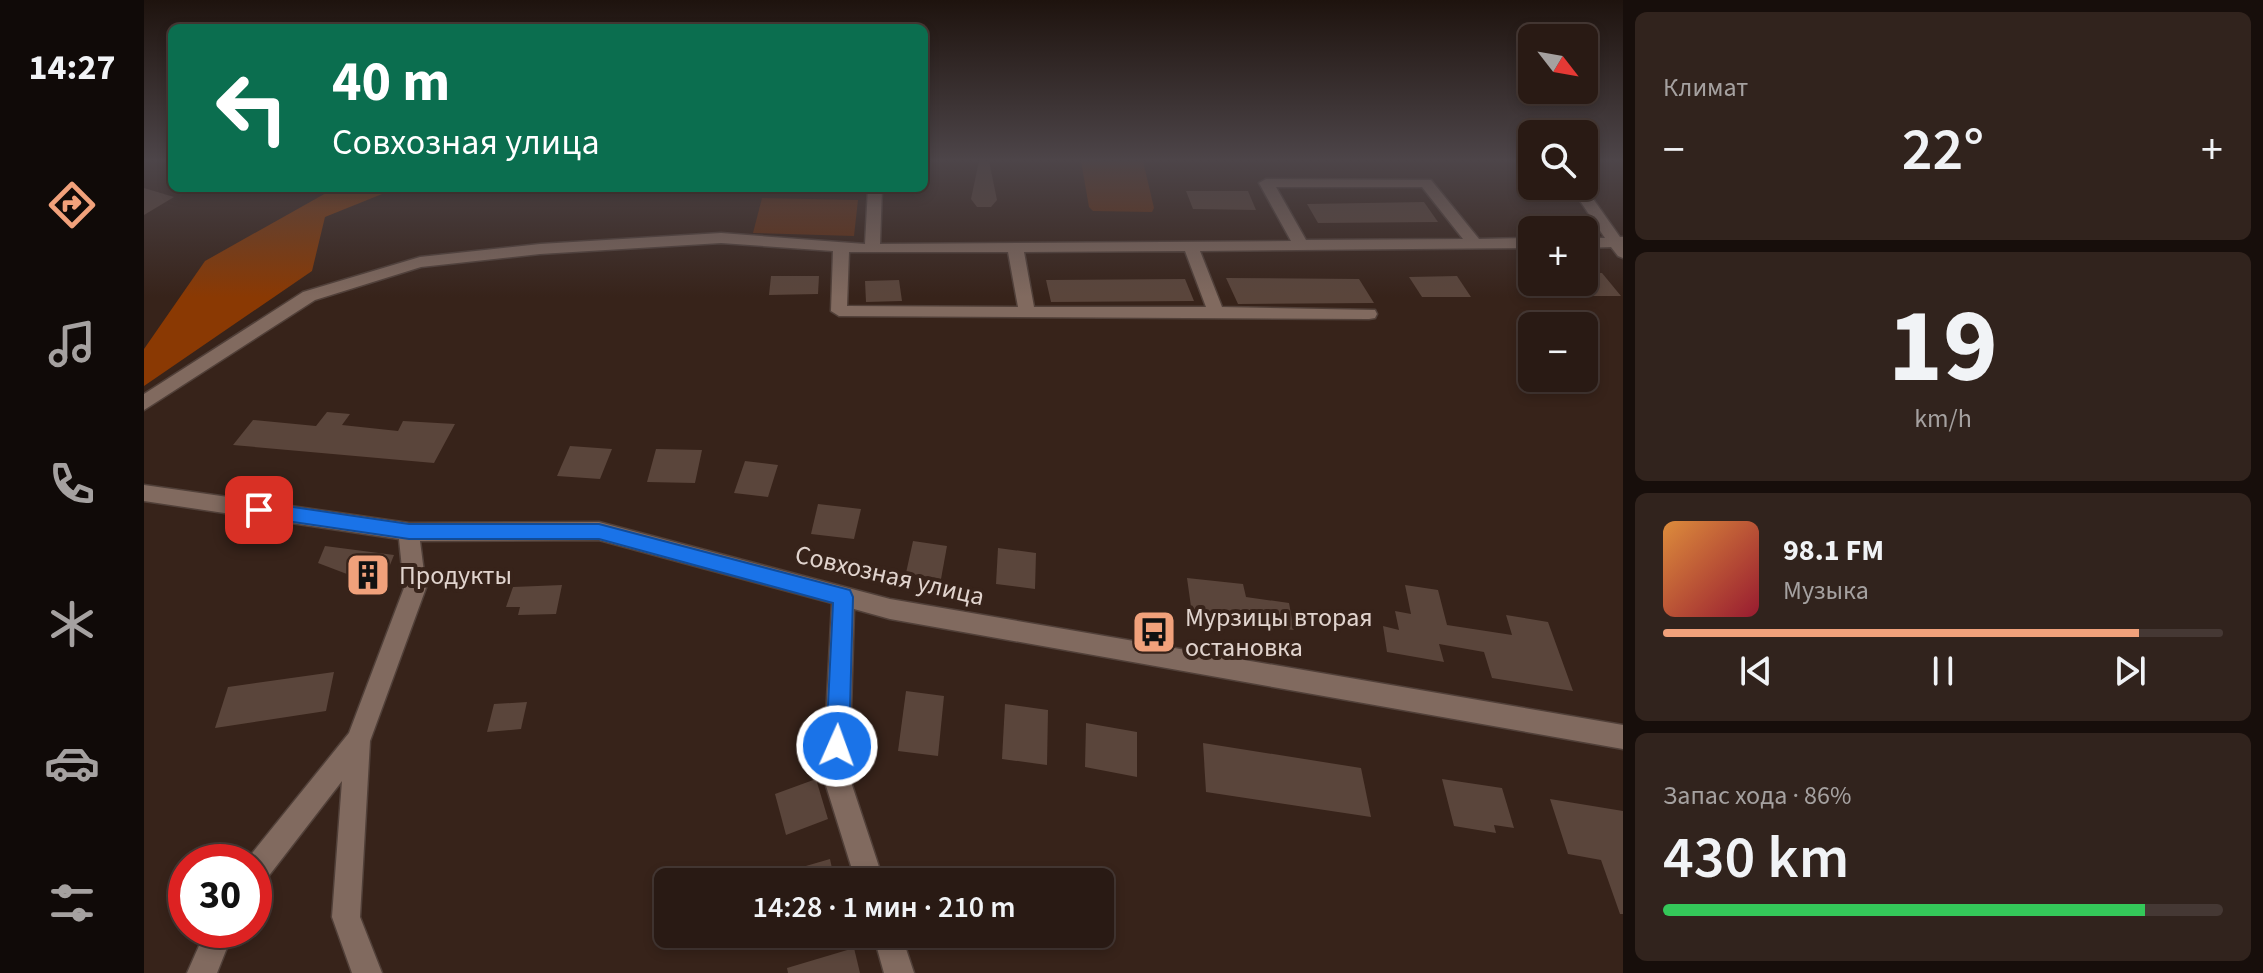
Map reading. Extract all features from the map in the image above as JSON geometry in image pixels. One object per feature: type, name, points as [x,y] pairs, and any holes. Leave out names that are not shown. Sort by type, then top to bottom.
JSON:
[{"type":"street","points":[[872,249],[874,206]]},
{"type":"street","points":[[1279,206],[1301,245]]},
{"type":"street","points":[[1445,206],[1475,244]]},
{"type":"street","points":[[1592,206],[1621,246]]},
{"type":"street","points":[[144,403],[309,296],[420,262],[540,249],[721,238],[872,249],[1518,243]]},
{"type":"street","points":[[1598,244],[1621,246]]},
{"type":"street","points":[[1191,246],[1216,312]]},
{"type":"street","points":[[841,247],[839,311],[1369,314]]},
{"type":"street","points":[[1015,248],[1027,312]]},
{"type":"street","name":"Совхозная улица","points":[[144,493],[409,532],[599,531],[890,609],[1623,737]]},
{"type":"street","points":[[367,973],[346,917],[358,741],[415,588],[409,532]]},
{"type":"street","points":[[843,597],[836,776],[866,868]]},
{"type":"street","points":[[272,849],[358,741]]},
{"type":"street","points":[[202,973],[212,948]]},
{"type":"street","points":[[891,948],[899,973]]},
{"type":"shaded area","points":[[302,206],[351,206],[325,217],[312,271],[144,386],[144,349],[205,261]]},
{"type":"shaded area","points":[[760,206],[857,206],[854,236],[753,233]]},
{"type":"shaded area","points":[[1089,207],[1154,208],[1152,212],[1093,211]]},
{"type":"building","points":[[144,206],[158,206],[144,215]]},
{"type":"building","points":[[1192,206],[1254,206],[1256,210],[1193,209]]},
{"type":"building","points":[[1308,206],[1427,206],[1438,222],[1318,223]]},
{"type":"building","points":[[1598,273],[1602,273],[1621,296],[1598,296]]},
{"type":"building","points":[[771,276],[819,276],[818,294],[769,295]]},
{"type":"building","points":[[1457,276],[1471,297],[1422,297],[1409,277]]},
{"type":"building","points":[[1226,278],[1359,279],[1374,303],[1238,304]]},
{"type":"building","points":[[1185,279],[1194,301],[1051,302],[1046,280]]},
{"type":"building","points":[[899,280],[902,301],[866,302],[865,281]]},
{"type":"building","points":[[327,412],[350,414],[342,425],[398,431],[403,421],[455,424],[434,463],[233,445],[253,420],[316,426]]},
{"type":"building","points":[[570,446],[612,449],[600,479],[557,476]]},
{"type":"building","points":[[656,449],[702,450],[695,483],[647,482]]},
{"type":"building","points":[[745,461],[778,465],[768,497],[734,493]]},
{"type":"building","points":[[818,504],[861,509],[854,539],[811,534]]},
{"type":"building","points":[[913,541],[947,546],[941,579],[906,573]]},
{"type":"building","name":"Продукты","points":[[325,546],[394,555],[381,587],[318,563]]},
{"type":"building","points":[[998,548],[1036,553],[1035,589],[996,584]]},
{"type":"building","points":[[1187,578],[1243,584],[1246,597],[1289,603],[1294,630],[1193,621]]},
{"type":"building","points":[[562,585],[556,614],[518,615],[520,607],[506,607],[513,587]]},
{"type":"building","points":[[1405,585],[1438,590],[1447,625],[1512,635],[1506,615],[1548,622],[1573,691],[1492,678],[1484,652],[1439,644],[1444,662],[1387,652],[1383,626],[1399,630],[1395,611],[1411,614]]},
{"type":"building","points":[[334,672],[326,711],[215,728],[228,687]]},
{"type":"building","points":[[906,691],[944,696],[938,756],[898,751]]},
{"type":"building","points":[[527,702],[521,729],[487,732],[494,704]]},
{"type":"building","points":[[1005,704],[1048,710],[1047,765],[1002,759]]},
{"type":"building","points":[[1086,723],[1137,732],[1137,777],[1085,767]]},
{"type":"building","points":[[1203,743],[1361,768],[1371,817],[1206,792]]},
{"type":"building","points":[[816,779],[828,819],[786,835],[775,794]]},
{"type":"building","points":[[1442,779],[1502,788],[1514,828],[1494,825],[1496,833],[1454,826]]},
{"type":"building","points":[[1550,799],[1623,811],[1623,914],[1620,914],[1601,860],[1568,854]]},
{"type":"building","points":[[830,859],[832,868],[799,868]]},
{"type":"building","points":[[854,948],[860,973],[788,973],[787,968]]},
{"type":"place","name":"Продукты","points":[[368,575]]},
{"type":"place","name":"Мурзицы вторая остановка","points":[[1154,632]]},
{"type":"route","points":[[259,510],[409,532],[599,531],[843,597],[837,746]]}]
